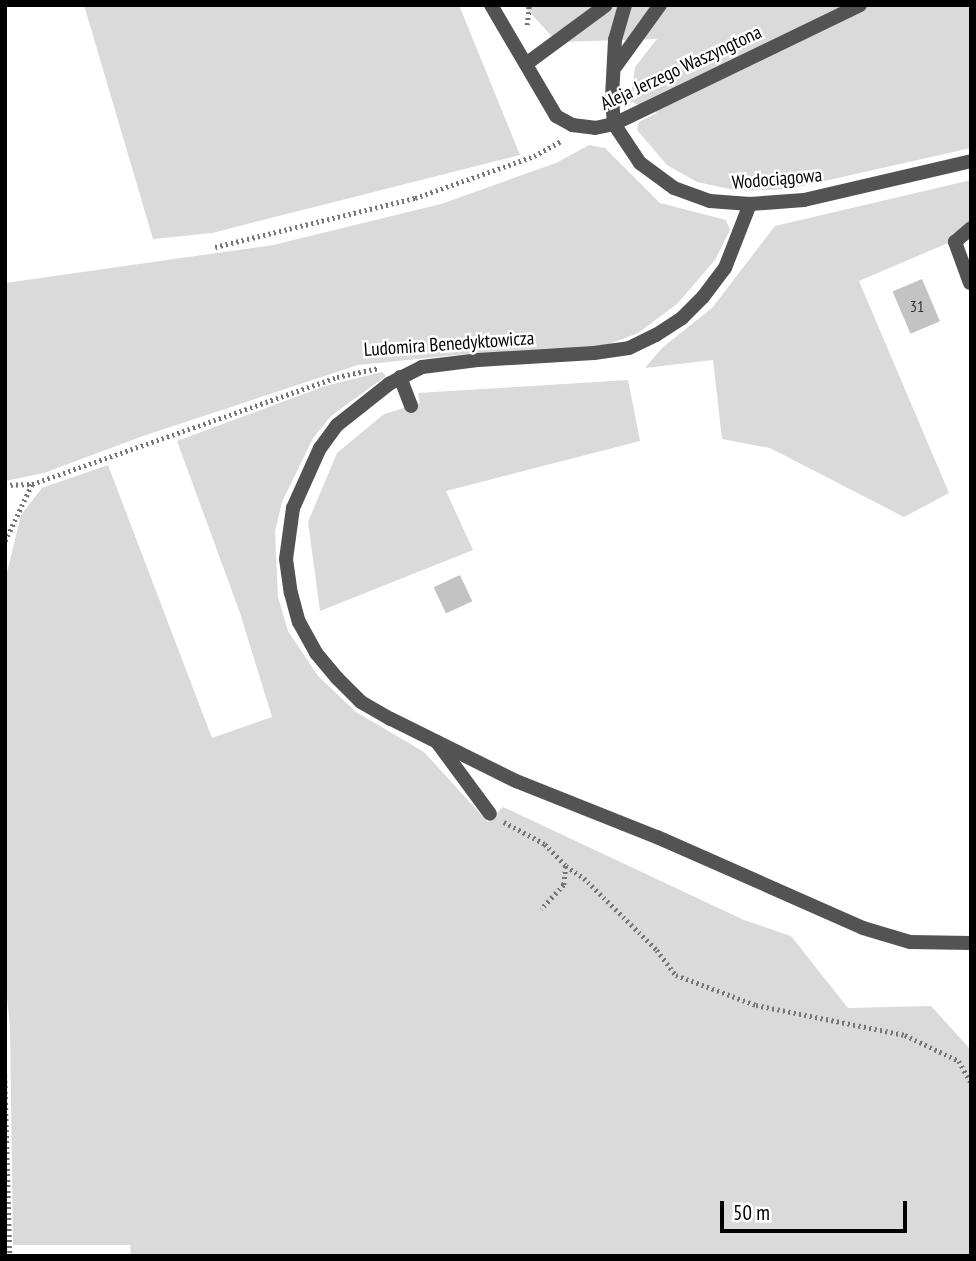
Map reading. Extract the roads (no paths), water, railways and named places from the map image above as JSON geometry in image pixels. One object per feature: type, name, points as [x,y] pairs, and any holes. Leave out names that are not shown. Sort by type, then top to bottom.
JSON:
[{"type":"street","name":"Aleja Jerzego Waszyngtona","points":[[491,5],[556,116],[572,125],[595,128],[614,124],[860,5]]},
{"type":"street","points":[[526,64],[606,5]]},
{"type":"street","points":[[614,124],[612,97],[616,66],[615,40],[625,5]]},
{"type":"street","points":[[616,66],[660,5]]},
{"type":"street","name":"Wodociągowa","points":[[614,124],[640,163],[674,188],[710,201],[750,204],[804,200],[971,161]]},
{"type":"street","name":"Ludomira Benedyktowicza","points":[[400,377],[422,368],[478,360],[594,353],[629,348],[656,335],[682,318],[703,297],[725,268],[750,204]]},
{"type":"street","points":[[970,283],[955,242],[971,228]]},
{"type":"street","points":[[411,406],[400,377],[358,406],[337,425],[320,448],[293,508],[286,559],[299,622],[316,653],[361,702],[516,780],[657,837],[887,937],[910,942],[971,943]]},
{"type":"street","points":[[435,739],[490,814]]}]
